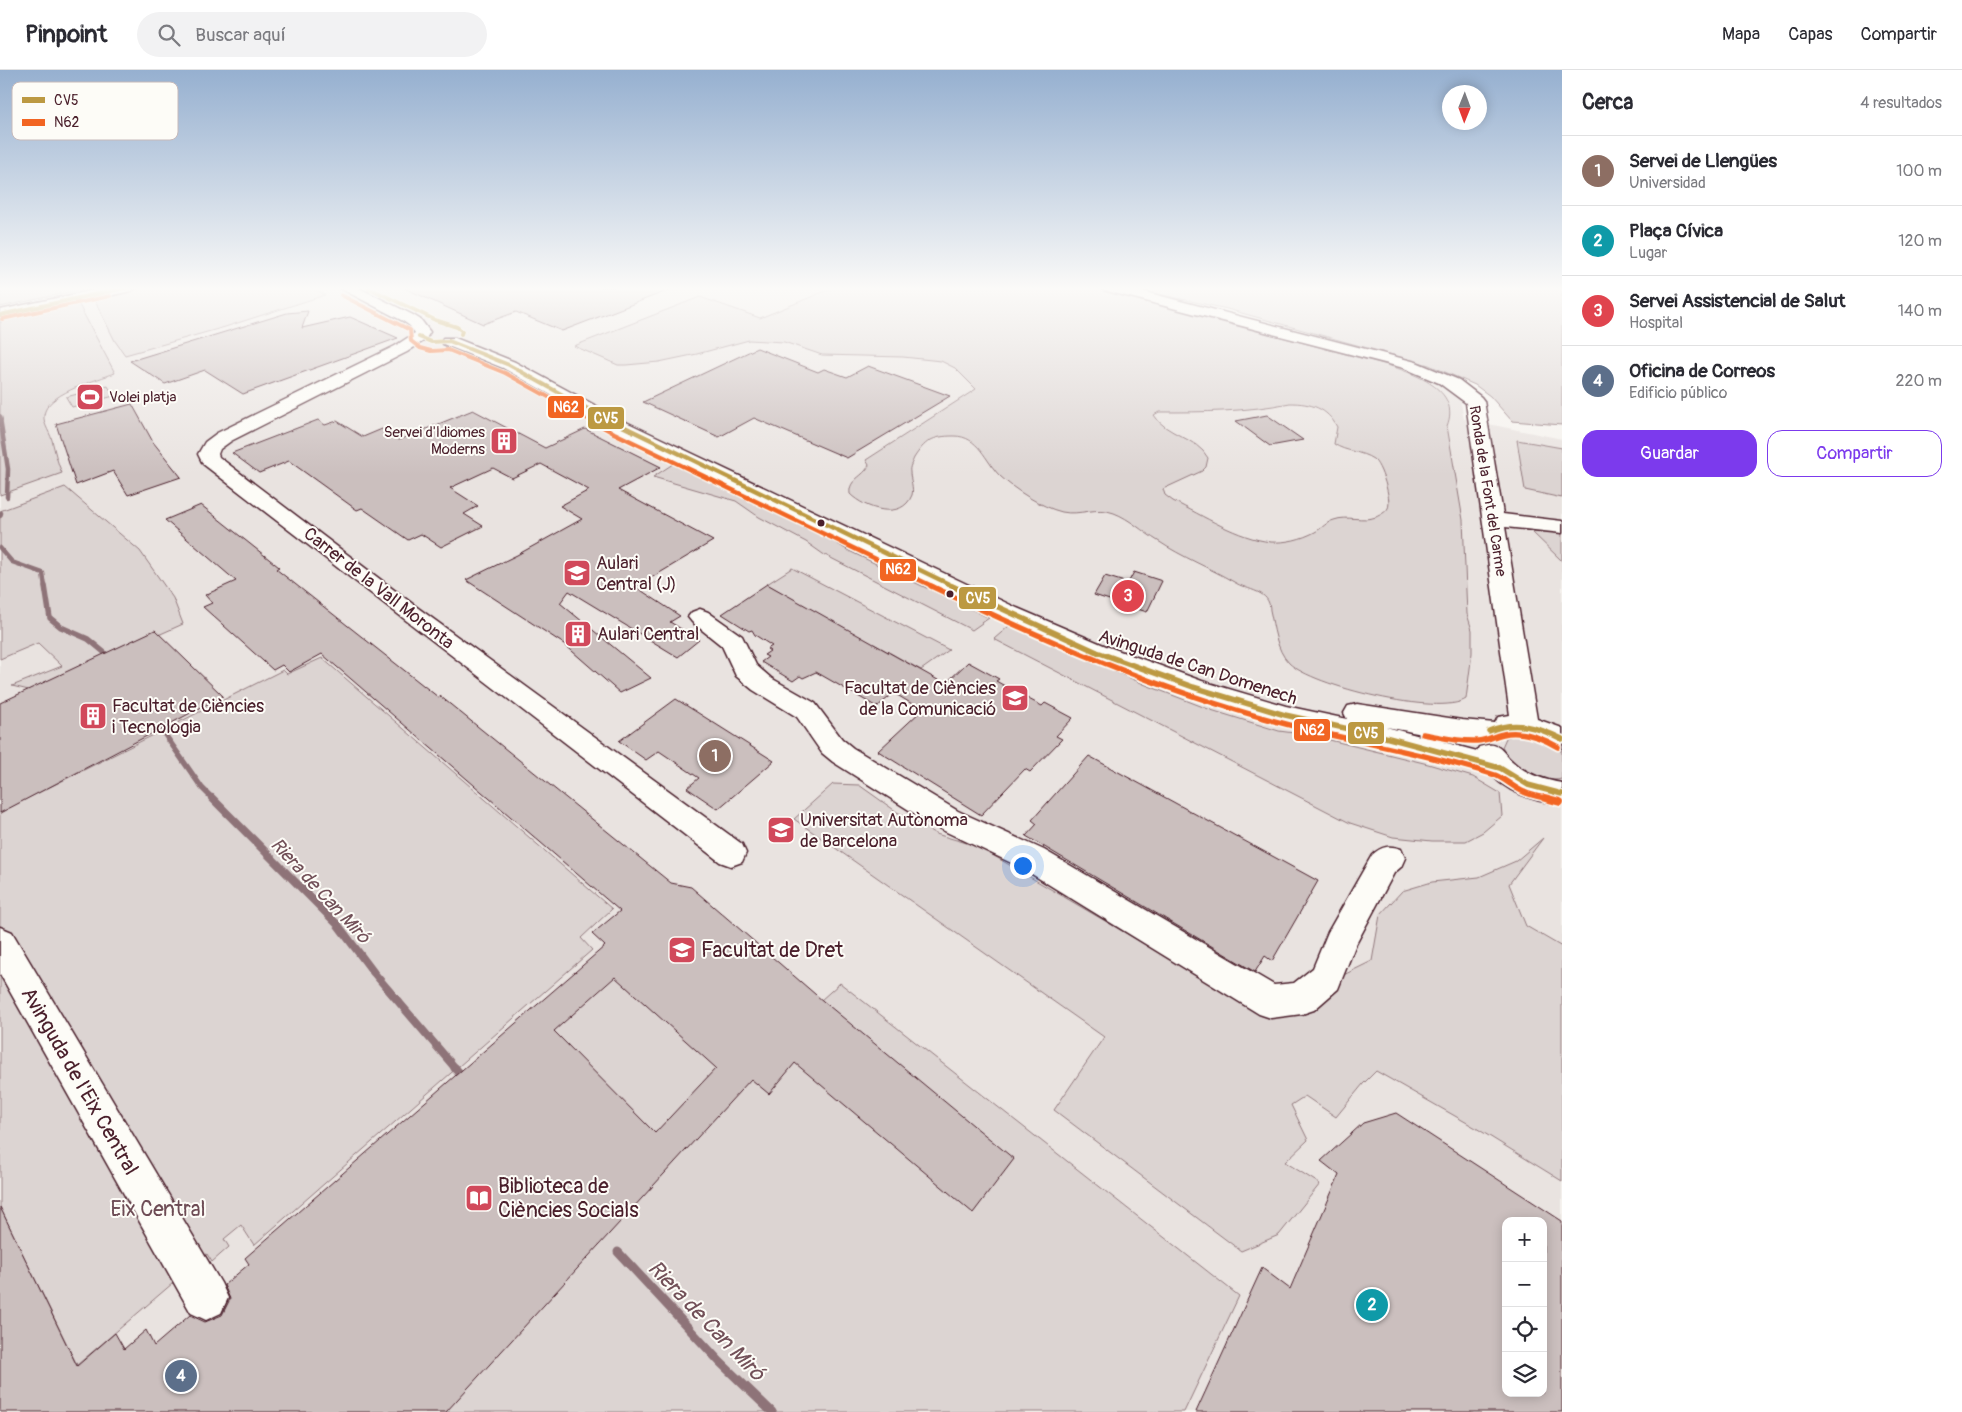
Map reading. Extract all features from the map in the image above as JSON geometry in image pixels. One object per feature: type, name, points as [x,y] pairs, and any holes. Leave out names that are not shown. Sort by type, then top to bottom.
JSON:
[{"type":"street","name":"Carrer de la Vall Moronta","points":[[399,350],[224,436],[212,446],[208,454],[210,460],[381,591],[731,853]]},
{"type":"street","name":"Avinguda de Can Domenech","points":[[473,350],[509,365],[618,425],[1009,613],[1097,652],[1193,687],[1276,712],[1385,737],[1500,768]]},
{"type":"street","name":"Avinguda de Can Domenech","points":[[492,350],[641,424],[824,508],[1012,599],[1124,647],[1290,698],[1384,718],[1462,730],[1489,731],[1506,724],[1525,726],[1542,730],[1562,739]]},
{"type":"street","name":"Ronda de la Font del Carme","points":[[1350,350],[1410,365],[1445,378],[1463,388],[1475,401],[1517,684],[1525,726]]},
{"type":"street","points":[[1494,519],[1562,527]]},
{"type":"street","points":[[700,617],[733,642],[745,670],[762,684],[806,710],[832,746],[843,755],[946,820],[1033,859],[1271,1002],[1302,998],[1326,978],[1340,942],[1383,864],[1390,858]]},
{"type":"street","points":[[1489,731],[1485,738],[1485,747],[1500,768],[1528,785],[1562,794]]},
{"type":"street","name":"Avinguda de l'Eix Central","points":[[0,942],[132,1174],[206,1298]]},
{"type":"shaded area","name":"Universitat Autònoma de Barcelona","points":[[0,350],[1335,350],[1406,368],[1436,379],[1460,398],[1464,419],[1562,439],[1562,1412],[0,1412]]},
{"type":"green space","points":[[0,350],[103,350],[115,373],[65,392],[49,404],[45,411],[45,422],[62,473],[0,495]]},
{"type":"green space","points":[[121,350],[144,350],[125,355]]},
{"type":"green space","points":[[582,350],[713,350],[659,362],[618,365]]},
{"type":"green space","points":[[806,350],[1329,350],[1387,365],[1421,378],[1441,393],[1447,402],[1450,413],[1447,426],[1463,520],[1467,614],[1472,630],[1472,653],[1466,699],[1452,704],[1405,702],[1348,689],[1302,672],[1289,663],[1281,652],[1276,638],[1269,603],[1262,595],[1177,552],[1114,513],[1101,510],[1075,513],[1062,512],[1037,502],[1000,476],[981,450],[970,440],[963,437],[935,438],[922,447],[910,468],[912,495],[907,503],[900,508],[883,510],[865,504],[850,494],[850,489],[854,481],[867,469],[869,465],[866,460],[976,389],[955,368],[941,361],[903,357],[822,355]],"holes":[[[1290,403],[1305,404],[1323,411],[1333,421],[1337,427],[1334,444],[1343,449],[1368,456],[1376,462],[1387,490],[1389,504],[1384,512],[1376,517],[1366,519],[1344,518],[1334,520],[1305,537],[1271,542],[1258,540],[1233,531],[1173,501],[1165,495],[1163,489],[1202,471],[1206,467],[1208,458],[1196,445],[1166,427],[1154,415],[1159,412],[1225,411]]]},
{"type":"green space","points":[[1374,350],[1562,350],[1562,425],[1512,421],[1490,396],[1475,385],[1429,365]]},
{"type":"green space","name":"Volei platja","points":[[108,386],[114,396],[72,407],[66,397]]},
{"type":"green space","points":[[1517,440],[1562,448],[1562,498],[1525,490]]},
{"type":"green space","points":[[676,462],[787,514],[849,551],[989,618],[972,630],[823,554],[806,542],[759,517],[736,501],[653,477]]},
{"type":"green space","points":[[65,487],[140,551],[173,598],[183,624],[33,691],[12,686],[62,666],[38,643],[0,659],[0,511]]},
{"type":"green space","points":[[1530,530],[1562,533],[1562,561]]},
{"type":"green space","points":[[792,568],[949,650],[921,670],[874,644],[858,657],[806,607],[767,584]]},
{"type":"green space","points":[[1009,626],[1146,685],[1211,710],[1279,731],[1309,735],[1473,777],[1500,793],[1502,816],[1483,832],[1466,841],[1432,841],[1393,837],[1350,823],[994,639]]},
{"type":"green space","name":"Eix Central","points":[[322,658],[612,909],[581,938],[592,950],[254,1245],[241,1225],[224,1239],[229,1247],[212,1262],[207,1254],[77,1365],[0,1207],[0,812],[283,670],[287,674]]},
{"type":"green space","points":[[1516,735],[1529,736],[1540,740],[1562,752],[1562,779],[1553,780],[1535,777],[1512,762],[1502,747],[1506,738]]},
{"type":"green space","points":[[833,784],[859,785],[897,812],[936,834],[977,846],[1264,1014],[1372,961],[1380,915],[1402,891],[1432,882],[1479,877],[1516,861],[1543,838],[1509,884],[1526,926],[1562,947],[1562,1181],[1476,1128],[1376,1071],[1336,1117],[1305,1096],[1291,1105],[1308,1140],[1285,1162],[1320,1184],[1279,1235],[1241,1251],[1054,1110],[1104,1037],[794,819]]},
{"type":"green space","points":[[620,964],[811,1009],[840,983],[1239,1296],[1184,1412],[425,1412],[544,1032]]},
{"type":"building","points":[[167,350],[366,350],[243,394],[205,370],[165,384],[130,361]]},
{"type":"building","points":[[754,350],[761,350],[818,372],[824,369],[847,377],[868,366],[950,396],[847,458],[754,418],[719,437],[643,402]]},
{"type":"building","points":[[132,404],[153,442],[181,477],[128,495],[113,471],[76,485],[56,424]]},
{"type":"building","points":[[473,410],[545,448],[585,429],[661,467],[618,490],[713,541],[636,587],[680,616],[670,622],[699,640],[678,657],[569,591],[560,603],[651,678],[620,693],[564,644],[466,580],[517,555],[582,519],[560,506],[589,490],[541,464],[512,478],[493,468],[450,488],[478,506],[464,514],[483,526],[441,547],[421,534],[408,540],[362,508],[357,510],[289,461],[259,473],[232,453],[318,420],[325,425],[337,421],[363,437],[382,429],[399,440]]},
{"type":"building","points":[[1267,415],[1303,440],[1270,446],[1236,421]]},
{"type":"building","points":[[201,505],[279,567],[276,569],[438,697],[440,696],[671,883],[691,887],[823,1001],[1014,1159],[973,1213],[795,1063],[769,1094],[751,1079],[446,1412],[0,1412],[0,1207],[77,1366],[115,1333],[124,1349],[146,1330],[154,1346],[190,1315],[205,1322],[222,1315],[230,1299],[224,1285],[249,1264],[245,1258],[605,946],[592,934],[620,911],[322,654],[289,672],[282,665],[273,670],[203,607],[212,603],[205,595],[236,581],[165,520]],"holes":[[[615,977],[716,1068],[655,1133],[554,1031]]]},
{"type":"building","points":[[1134,572],[1162,581],[1147,612],[1094,595],[1105,576],[1128,583]]},
{"type":"building","points":[[767,584],[945,684],[968,662],[999,679],[996,681],[1019,694],[1042,706],[1045,703],[1073,718],[1056,736],[1062,739],[1030,772],[1025,769],[981,815],[878,751],[922,710],[894,693],[877,707],[816,672],[803,678],[800,676],[793,681],[761,662],[768,657],[764,655],[770,651],[767,649],[772,646],[755,635],[752,630],[749,631],[722,614]]},
{"type":"building","name":"Facultat de Ciències i Tecnologia","points":[[155,630],[223,696],[0,813],[0,703]]},
{"type":"building","points":[[676,699],[774,761],[718,809],[687,788],[699,778],[659,751],[646,760],[619,741]]},
{"type":"building","points":[[1089,756],[1318,881],[1272,961],[1265,956],[1255,972],[1026,836],[1037,824],[1032,820]]},
{"type":"building","points":[[1396,1113],[1562,1221],[1562,1412],[1196,1412],[1262,1268],[1290,1289],[1339,1175],[1321,1161],[1363,1123]]},
{"type":"waterway","name":"Riera de Can Miró","points":[[0,416],[1,420]]},
{"type":"waterway","name":"Riera de Can Miró","points":[[0,418],[8,469],[7,497]]},
{"type":"waterway","name":"Riera de Can Miró","points":[[0,548],[12,562],[43,573],[45,587]]},
{"type":"waterway","name":"Riera de Can Miró","points":[[45,586],[50,618],[61,627],[88,639],[105,653]]},
{"type":"waterway","name":"Riera de Can Miró","points":[[161,729],[202,788],[212,798]]},
{"type":"waterway","name":"Riera de Can Miró","points":[[212,798],[338,925],[374,973],[456,1069]]},
{"type":"waterway","name":"Riera de Can Miró","points":[[455,1068],[459,1073]]},
{"type":"waterway","name":"Riera de Can Miró","points":[[618,1252],[720,1362],[772,1412]]},
{"type":"transit line","name":"N62","points":[[426,350],[448,350],[505,373],[614,433],[1005,621],[1094,660],[1190,695],[1282,723],[1383,746],[1497,776],[1525,793],[1560,802]]},
{"type":"transit line","name":"CV5","points":[[471,350],[509,365],[618,425],[1009,613],[1097,652],[1193,687],[1285,715],[1385,737],[1500,768],[1528,785],[1562,794]]},
{"type":"transit line","name":"CV5","points":[[1489,731],[1498,727],[1517,725],[1535,728],[1562,739]]},
{"type":"transit line","name":"N62","points":[[1423,734],[1476,741],[1487,740],[1502,734],[1517,733],[1545,740],[1558,747]]},
{"type":"place","name":"Volei platja","points":[[90,397]]},
{"type":"place","name":"Servei d'Idiomes Moderns","points":[[504,441]]},
{"type":"place","name":"Aulari Central (J)","points":[[577,573]]},
{"type":"place","name":"Servei Assistencial de Salut","points":[[1128,596]]},
{"type":"place","name":"Aulari Central","points":[[578,634]]},
{"type":"place","name":"Facultat de Ciències de la Comunicació","points":[[1015,698]]},
{"type":"place","name":"Facultat de Ciències i Tecnologia","points":[[93,716]]},
{"type":"place","name":"Servei de Llengües","points":[[715,756]]},
{"type":"place","name":"Universitat Autònoma de Barcelona","points":[[781,830]]},
{"type":"place","name":"Facultat de Dret","points":[[682,950]]},
{"type":"place","name":"Biblioteca de Ciències Socials","points":[[479,1198]]},
{"type":"place","name":"Plaça Cívica","points":[[1372,1305]]},
{"type":"place","name":"Oficina de Correos","points":[[181,1376]]}]
